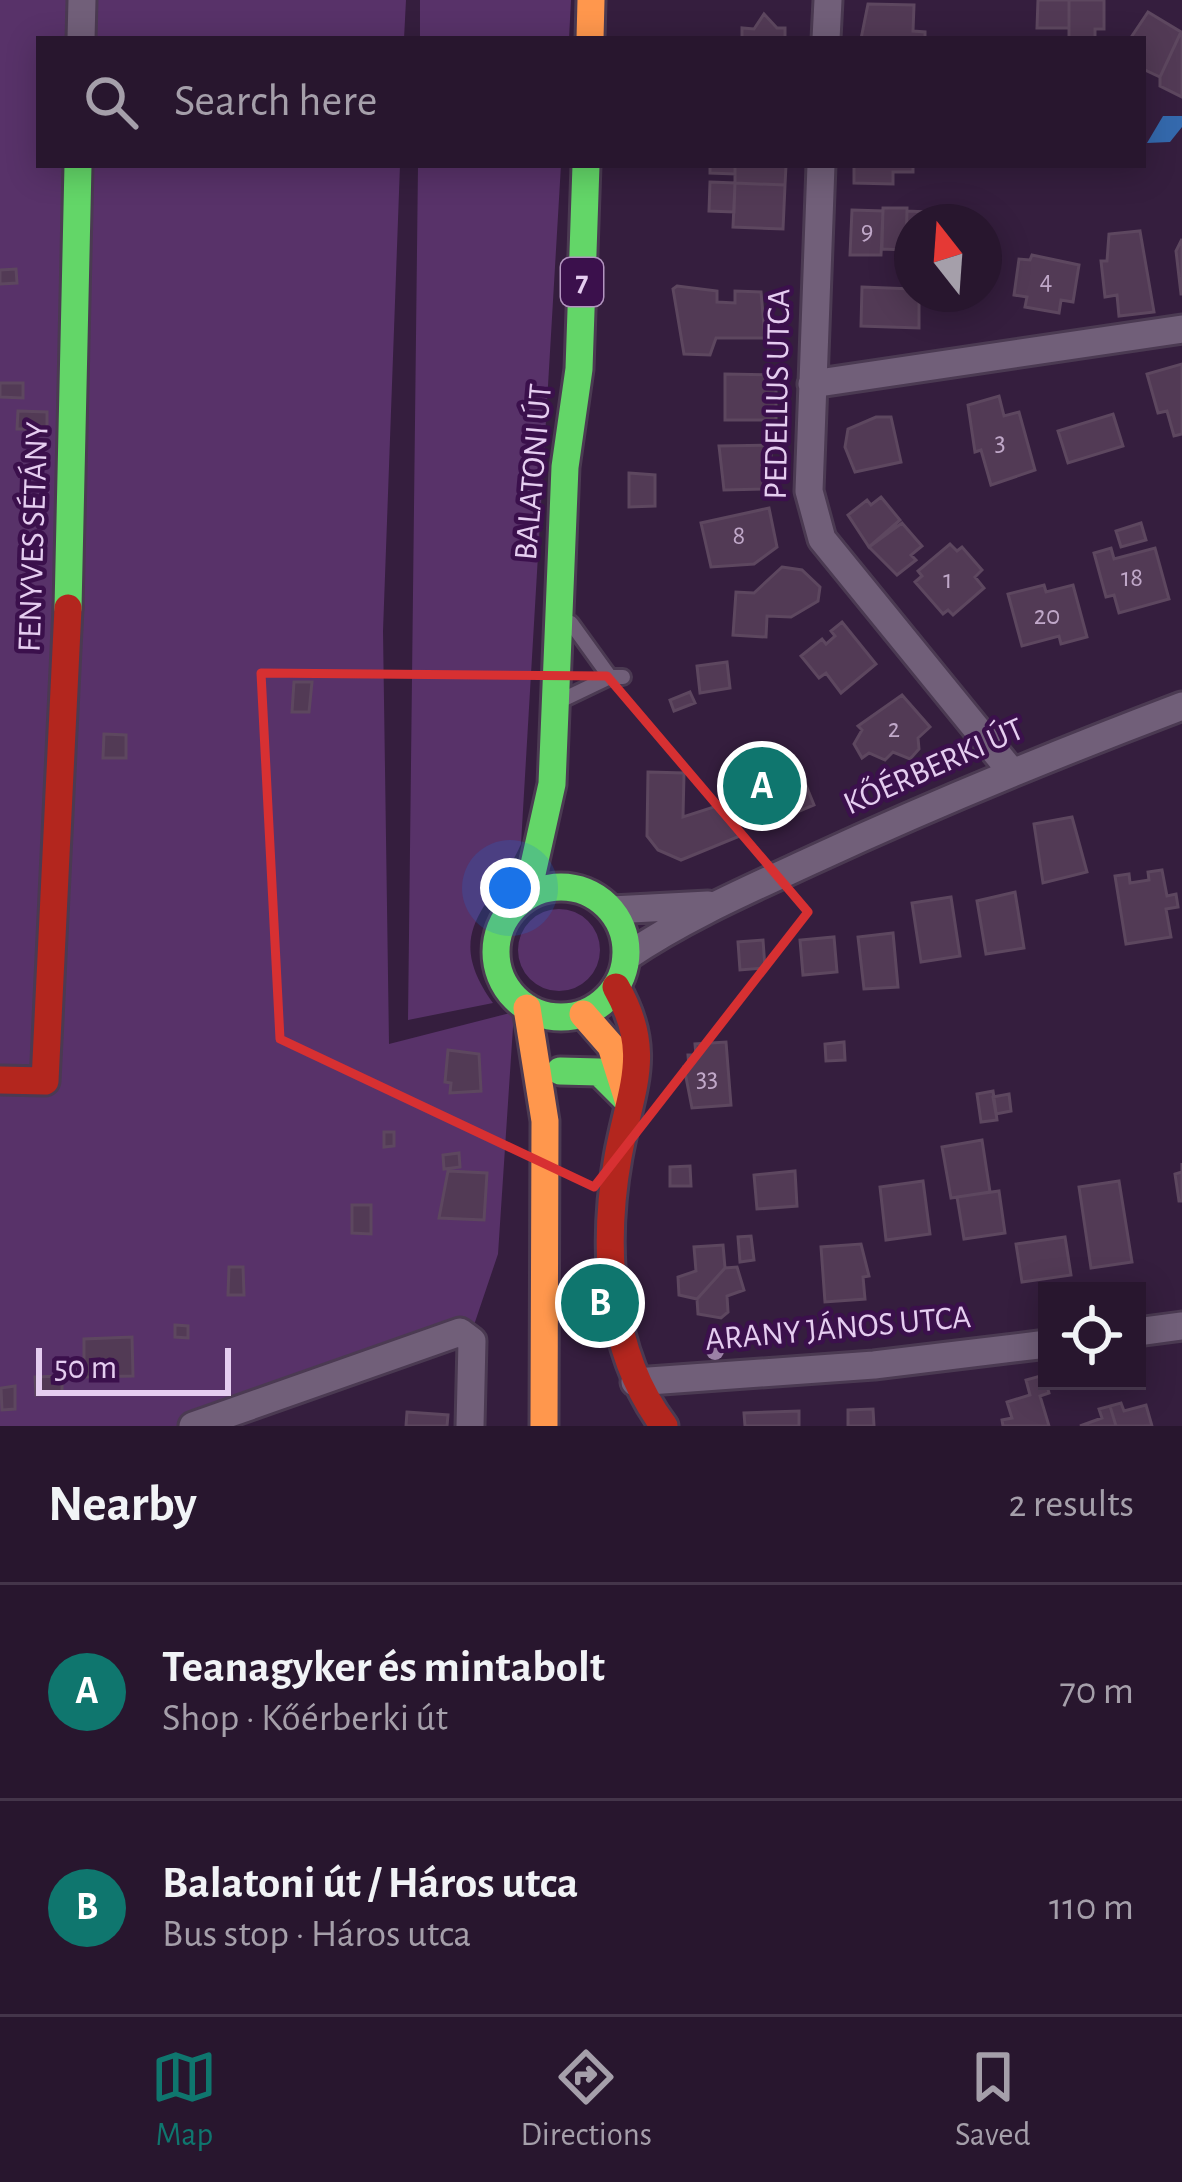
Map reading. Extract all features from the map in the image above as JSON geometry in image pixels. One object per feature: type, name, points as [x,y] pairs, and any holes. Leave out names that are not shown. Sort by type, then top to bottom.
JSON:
[{"type":"main road","points":[[590,36],[591,0]]},
{"type":"main road","name":"FENYVES SÉTÁNY","points":[[0,1080],[45,1082],[51,1029],[68,617],[78,168]]},
{"type":"main road","name":"BALATONI ÚT","points":[[527,896],[552,784],[565,467],[579,369],[586,168]]},
{"type":"main road","name":"BALATONI ÚT","points":[[552,784],[574,868]]},
{"type":"main road","points":[[527,896],[552,886],[574,868],[612,910],[626,957],[616,987],[580,1015],[553,1017],[527,1008]]},
{"type":"main road","name":"7","points":[[527,896],[500,926],[495,952],[507,990],[527,1008],[545,1121],[544,1426]]},
{"type":"main road","points":[[616,987],[637,1030],[641,1058],[614,1186],[621,1343],[635,1382],[664,1426]]},
{"type":"main road","points":[[580,1015],[611,1046],[630,1106]]},
{"type":"main road","name":"7","points":[[545,1121],[580,1015]]},
{"type":"main road","points":[[560,1071],[598,1070],[620,1086],[630,1106]]},
{"type":"street","points":[[81,36],[82,0]]},
{"type":"street","points":[[826,36],[828,0]]},
{"type":"street","name":"PEDELLUS UTCA","points":[[821,168],[809,491],[822,539],[1011,771]]},
{"type":"street","points":[[812,384],[1182,329]]},
{"type":"street","name":"KŐÉRBERKI ÚT","points":[[626,957],[718,904],[1011,771],[1182,706]]},
{"type":"street","name":"KŐÉRBERKI ÚT","points":[[612,910],[718,904]]},
{"type":"street","points":[[1146,1331],[1182,1326]]},
{"type":"street","points":[[193,1426],[460,1332],[472,1341],[470,1426]]},
{"type":"street","name":"ARANY JÁNOS UTCA","points":[[635,1382],[874,1365],[1038,1345]]},
{"type":"lane","points":[[556,703],[617,677],[588,652],[560,602]]},
{"type":"highlighted area","points":[[261,673],[607,676],[808,912],[594,1187],[280,1039]]},
{"type":"shaded area","points":[[0,0],[406,0],[404,36],[36,36],[36,168],[400,168],[383,631],[389,1044],[514,1012],[498,1254],[474,1325],[193,1426],[0,1426]]},
{"type":"shaded area","points":[[420,0],[571,0],[569,36],[420,36]]},
{"type":"shaded area","points":[[418,168],[561,168],[521,844],[471,937],[478,978],[493,1003],[408,1020]]},
{"type":"shaded area","points":[[559,909],[588,921],[600,950],[588,979],[559,991],[530,979],[518,950],[530,921]]},
{"type":"water","points":[[1163,116],[1182,116],[1182,127],[1170,142],[1147,143]]},
{"type":"building","points":[[1038,0],[1069,0],[1069,28],[1037,28]]},
{"type":"building","points":[[1069,0],[1104,0],[1104,29],[1095,29],[1095,36],[1069,36]]},
{"type":"building","points":[[868,4],[914,5],[913,31],[925,32],[925,36],[862,36]]},
{"type":"building","points":[[1148,12],[1181,32],[1160,77],[1146,70],[1146,36],[1132,36]]},
{"type":"building","points":[[764,14],[777,28],[785,28],[785,36],[742,36],[742,28],[754,29]]},
{"type":"building","points":[[1182,32],[1182,97],[1160,86],[1160,77]]},
{"type":"building","points":[[710,168],[735,168],[735,174],[710,173]]},
{"type":"building","points":[[735,168],[786,168],[785,185],[735,183]]},
{"type":"building","points":[[854,168],[913,168],[913,172],[893,172],[893,184],[854,183]]},
{"type":"building","points":[[710,182],[735,183],[734,212],[709,211]]},
{"type":"building","points":[[735,183],[785,185],[783,229],[733,227]]},
{"type":"building","points":[[883,208],[894,208],[894,250],[882,249]]},
{"type":"building","points":[[852,210],[883,211],[881,255],[850,255]]},
{"type":"building","points":[[1140,231],[1154,312],[1119,316],[1117,295],[1105,297],[1101,261],[1107,261],[1109,234]]},
{"type":"building","points":[[1182,239],[1182,294],[1181,294],[1176,251]]},
{"type":"building","points":[[1032,255],[1079,265],[1073,302],[1061,300],[1059,313],[1025,307],[1027,297],[1014,295],[1019,259],[1030,260]]},
{"type":"building","points":[[16,269],[17,283],[0,284],[0,270]]},
{"type":"building","points":[[862,287],[894,288],[894,312],[919,312],[919,328],[861,326]]},
{"type":"building","points":[[673,289],[717,291],[717,302],[735,303],[735,291],[761,292],[765,338],[716,338],[710,355],[684,354]]},
{"type":"building","points":[[1182,364],[1182,434],[1174,436],[1167,411],[1158,413],[1147,374]]},
{"type":"building","points":[[725,374],[776,375],[776,420],[725,420]]},
{"type":"building","points":[[0,383],[23,383],[23,398],[0,397]]},
{"type":"building","points":[[999,396],[1004,416],[1019,412],[1035,470],[991,485],[981,450],[975,452],[968,405]]},
{"type":"building","points":[[18,411],[47,412],[47,429],[17,429]]},
{"type":"building","points":[[1113,414],[1123,446],[1068,463],[1058,431]]},
{"type":"building","points":[[876,417],[891,417],[901,462],[855,472],[845,447],[848,429]]},
{"type":"building","points":[[771,445],[771,473],[763,474],[764,489],[724,490],[719,446]]},
{"type":"building","points":[[629,473],[655,475],[655,506],[629,507]]},
{"type":"building","points":[[881,497],[900,520],[869,547],[848,515],[867,500],[871,505]]},
{"type":"building","points":[[769,508],[777,547],[754,564],[711,567],[701,523]]},
{"type":"building","points":[[902,523],[922,546],[911,555],[916,560],[897,575],[869,547]]},
{"type":"building","points":[[1141,523],[1146,540],[1121,547],[1116,531]]},
{"type":"building","points":[[950,544],[957,551],[962,547],[982,570],[975,577],[984,588],[953,615],[948,610],[943,614],[915,582],[922,576],[918,571]]},
{"type":"building","points":[[1111,548],[1114,559],[1155,548],[1169,599],[1119,613],[1114,595],[1106,597],[1094,553]]},
{"type":"building","points":[[782,567],[802,570],[820,587],[818,601],[791,617],[767,616],[766,637],[733,635],[736,592],[754,593]]},
{"type":"building","points":[[1044,585],[1046,592],[1073,585],[1087,637],[1061,644],[1059,636],[1022,646],[1008,594]]},
{"type":"building","points":[[842,622],[876,664],[841,693],[826,673],[819,678],[801,656],[822,639],[826,644],[835,636],[831,631]]},
{"type":"building","points":[[727,662],[730,688],[700,693],[697,666]]},
{"type":"building","points":[[294,682],[312,682],[309,712],[292,712]]},
{"type":"building","points":[[690,692],[695,703],[674,711],[670,700]]},
{"type":"building","points":[[902,695],[930,727],[918,738],[919,749],[910,759],[893,752],[885,760],[869,753],[862,758],[854,744],[862,730],[858,726]]},
{"type":"building","points":[[104,734],[126,735],[126,758],[103,758]]},
{"type":"building","points":[[794,756],[814,805],[766,825],[745,776]]},
{"type":"building","points":[[648,772],[684,773],[683,817],[726,803],[740,836],[681,860],[658,850],[647,836]]},
{"type":"building","points":[[1072,817],[1087,872],[1043,883],[1034,824]]},
{"type":"building","points":[[1162,870],[1167,896],[1176,894],[1178,907],[1166,909],[1171,937],[1126,944],[1115,876],[1129,874],[1130,883],[1149,880],[1148,872]]},
{"type":"building","points":[[1015,892],[1024,948],[986,954],[977,901]]},
{"type":"building","points":[[951,897],[960,956],[921,962],[912,903]]},
{"type":"building","points":[[893,933],[898,987],[864,989],[858,937]]},
{"type":"building","points":[[834,937],[837,972],[803,975],[800,940]]},
{"type":"building","points":[[763,940],[765,968],[740,970],[738,942]]},
{"type":"building","points":[[726,1042],[731,1105],[692,1108],[684,1067],[689,1067],[688,1055],[696,1055],[695,1044]]},
{"type":"building","points":[[844,1042],[845,1060],[826,1061],[825,1044]]},
{"type":"building","points":[[448,1050],[479,1054],[481,1091],[450,1093],[451,1083],[445,1082]]},
{"type":"building","points":[[993,1091],[997,1120],[981,1122],[977,1094]]},
{"type":"building","points":[[1009,1094],[1011,1111],[996,1114],[993,1097]]},
{"type":"building","points":[[384,1132],[394,1132],[394,1146],[384,1147]]},
{"type":"building","points":[[982,1140],[990,1192],[951,1198],[942,1147]]},
{"type":"building","points":[[459,1153],[460,1167],[444,1169],[443,1155]]},
{"type":"building","points":[[690,1166],[691,1186],[670,1186],[670,1167]]},
{"type":"building","points":[[448,1171],[487,1173],[484,1220],[439,1218]]},
{"type":"building","points":[[795,1171],[797,1206],[757,1209],[754,1175]]},
{"type":"building","points":[[1182,1172],[1182,1201],[1179,1201],[1175,1174]]},
{"type":"building","points":[[923,1181],[930,1234],[886,1240],[880,1187]]},
{"type":"building","points":[[1119,1181],[1132,1262],[1091,1268],[1079,1187]]},
{"type":"building","points":[[999,1191],[1005,1233],[964,1239],[957,1197]]},
{"type":"building","points":[[352,1205],[371,1205],[371,1234],[352,1233]]},
{"type":"building","points":[[751,1236],[754,1260],[740,1262],[738,1237]]},
{"type":"building","points":[[1065,1237],[1071,1275],[1022,1282],[1016,1244]]},
{"type":"building","points":[[861,1244],[869,1276],[863,1277],[865,1299],[825,1302],[821,1247]]},
{"type":"building","points":[[723,1245],[725,1268],[697,1299],[679,1295],[678,1277],[696,1271],[694,1247]]},
{"type":"building","points":[[229,1267],[243,1267],[244,1295],[228,1295]]},
{"type":"building","points":[[737,1267],[744,1290],[727,1296],[728,1312],[721,1318],[698,1314],[697,1299],[725,1268]]},
{"type":"building","points":[[175,1325],[188,1326],[188,1338],[175,1337]]},
{"type":"building","points":[[132,1337],[133,1376],[84,1377],[84,1339]]},
{"type":"building","points":[[62,1376],[62,1394],[36,1395],[35,1377]]},
{"type":"building","points":[[1038,1377],[1038,1390],[1048,1390],[1040,1396],[1049,1426],[1003,1426],[1002,1420],[1012,1418],[1007,1402],[1030,1395],[1026,1380]]},
{"type":"building","points":[[15,1386],[15,1409],[2,1410],[1,1388]]},
{"type":"building","points":[[1121,1403],[1124,1411],[1146,1405],[1152,1426],[1116,1426],[1110,1406]]},
{"type":"building","points":[[1110,1406],[1116,1426],[1080,1426],[1102,1418],[1099,1409]]},
{"type":"building","points":[[873,1409],[874,1426],[848,1426],[848,1410]]},
{"type":"building","points":[[799,1411],[799,1426],[745,1426],[744,1413]]},
{"type":"building","points":[[407,1412],[448,1415],[447,1426],[406,1426]]},
{"type":"traffic: fast","points":[[68,608],[78,168]]},
{"type":"traffic: fast","points":[[527,896],[552,784],[565,467],[579,369],[586,168]]},
{"type":"traffic: fast","points":[[561,887],[586,892],[607,906],[621,927],[626,952],[621,977],[607,998],[586,1012],[561,1017],[536,1012],[515,998],[501,977],[496,952],[501,927],[515,906],[536,892],[561,887]]},
{"type":"traffic: fast","points":[[560,1071],[599,1072],[626,1099]]},
{"type":"traffic: slow","points":[[590,36],[591,0]]},
{"type":"traffic: slow","points":[[527,1008],[545,1121],[544,1426]]},
{"type":"traffic: slow","points":[[583,1014],[611,1046],[629,1103]]},
{"type":"traffic: jam","points":[[0,1080],[45,1081],[68,608]]},
{"type":"traffic: jam","points":[[616,987],[634,1032],[636,1071],[613,1191],[614,1298],[631,1365],[664,1426]]},
{"type":"place","name":"Teanagyker és mintabolt","points":[[762,786]]},
{"type":"place","name":"Balatoni út / Háros utca","points":[[600,1303]]}]
